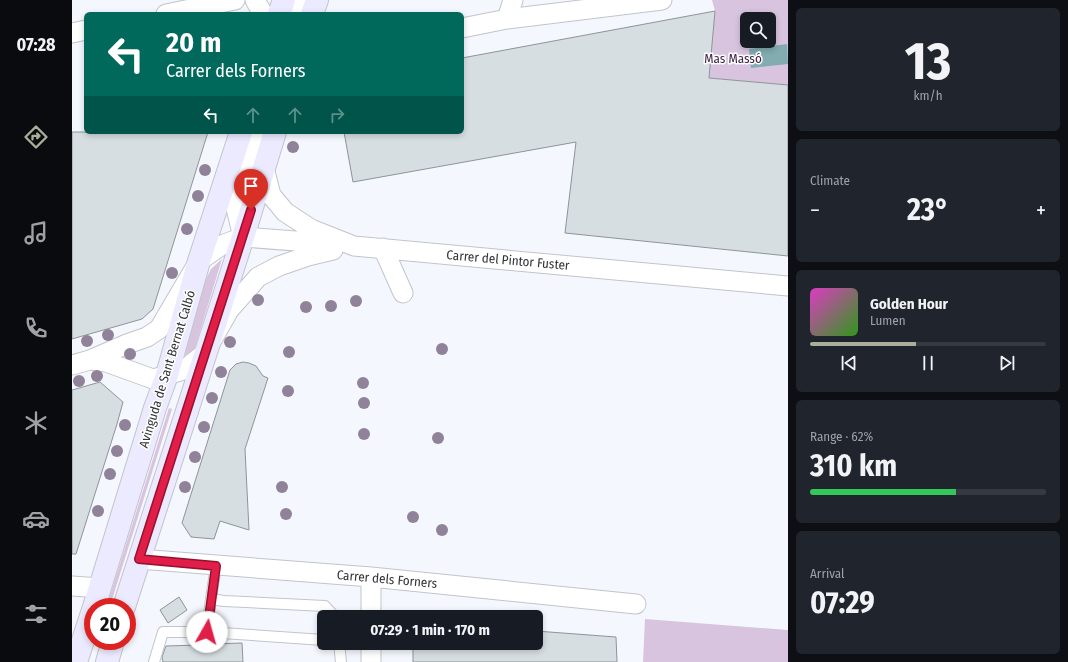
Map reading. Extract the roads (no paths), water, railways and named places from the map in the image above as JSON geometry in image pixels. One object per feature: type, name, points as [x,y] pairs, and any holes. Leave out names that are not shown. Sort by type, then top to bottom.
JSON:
[{"type":"main road","points":[[280,12],[284,0]]},
{"type":"main road","points":[[313,12],[317,0]]},
{"type":"main road","name":"Avinguda de Sant Bernat Calbó","points":[[97,598],[155,408],[160,377],[240,134]]},
{"type":"main road","points":[[127,598],[204,354],[243,237],[274,134]]},
{"type":"main road","name":"Avinguda de Sant Bernat Calbó","points":[[76,662],[84,638]]},
{"type":"main road","points":[[107,662],[110,650]]},
{"type":"street","points":[[176,12],[235,0]]},
{"type":"street","points":[[255,0],[262,12]]},
{"type":"street","points":[[294,12],[298,0]]},
{"type":"street","points":[[507,19],[513,0]]},
{"type":"street","points":[[464,28],[507,19],[662,0]]},
{"type":"street","points":[[72,33],[84,30]]},
{"type":"street","points":[[243,237],[234,200],[255,134]]},
{"type":"street","name":"Carrer del Pintor Fuster","points":[[264,168],[271,195],[285,212],[311,229],[354,246],[788,286]]},
{"type":"street","points":[[72,365],[90,360],[147,337],[159,329],[199,261],[222,245],[243,237],[354,246]]},
{"type":"street","points":[[90,360],[106,362],[160,377],[184,370],[204,354],[230,310],[258,277],[280,266],[308,256],[354,246]]},
{"type":"street","points":[[383,248],[403,293]]},
{"type":"street","name":"Carrer dels Forners","points":[[139,559],[371,577],[636,604]]},
{"type":"street","points":[[371,577],[371,610]]},
{"type":"street","points":[[72,586],[90,598]]},
{"type":"street","points":[[371,650],[372,662]]},
{"type":"lane","points":[[205,644],[216,566]]},
{"type":"lane","points":[[211,599],[325,606],[329,610]]},
{"type":"lane","points":[[154,662],[163,632],[207,632],[317,640]]},
{"type":"lane","points":[[340,650],[341,662]]},
{"type":"water","points":[[787,44],[788,64],[751,68],[749,49],[776,48],[776,45]]},
{"type":"park label","name":"Mas Massó","points":[[733,58]]}]
